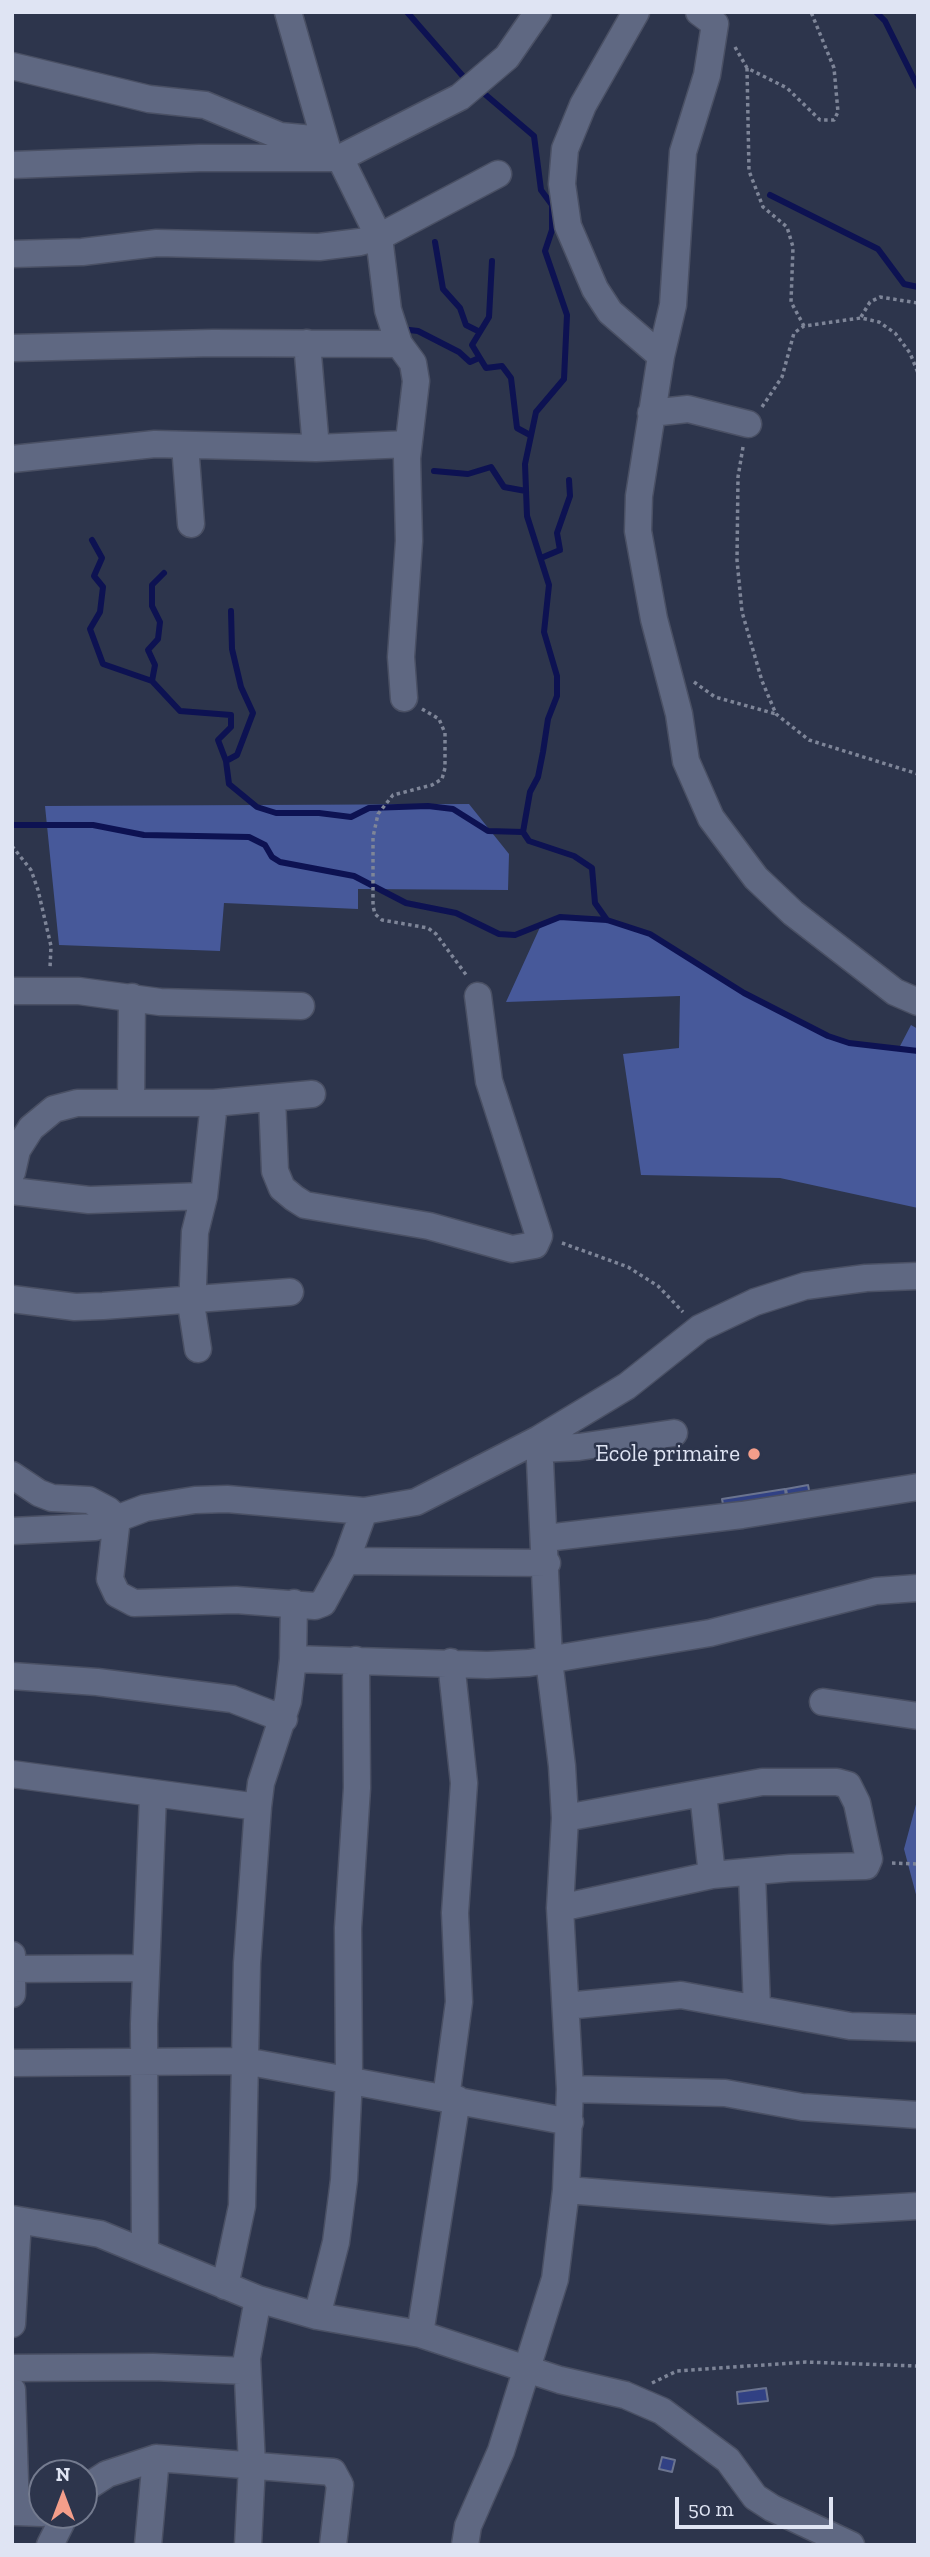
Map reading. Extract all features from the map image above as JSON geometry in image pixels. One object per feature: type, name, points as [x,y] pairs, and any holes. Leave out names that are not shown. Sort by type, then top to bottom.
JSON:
[{"type":"street","points":[[288,12],[331,153],[379,237],[387,310],[399,344],[413,363],[416,381],[408,444],[409,541],[401,657],[404,698]]},
{"type":"street","points":[[12,165],[331,153],[460,97],[507,57],[538,12]]},
{"type":"street","points":[[636,12],[583,105],[565,149],[562,184],[568,226],[595,289],[610,312],[662,356]]},
{"type":"street","points":[[707,18],[707,75],[683,152],[673,305],[651,412],[639,496],[638,531],[666,673],[679,714],[686,761],[697,788],[711,818],[756,878],[793,913],[895,992],[918,1002]]},
{"type":"street","points":[[12,66],[149,99],[205,105],[280,136],[331,153]]},
{"type":"street","points":[[12,254],[82,252],[157,243],[319,247],[379,237],[498,174]]},
{"type":"street","points":[[307,343],[316,448]]},
{"type":"street","points":[[12,348],[399,344]]},
{"type":"street","points":[[651,412],[688,409],[748,424]]},
{"type":"street","points":[[12,459],[155,444],[316,448],[408,444]]},
{"type":"street","points":[[185,445],[191,524]]},
{"type":"street","points":[[12,991],[47,989],[160,1002],[301,1006]]},
{"type":"street","points":[[272,1098],[275,1171],[282,1188],[305,1205],[429,1226],[512,1249],[538,1242],[539,1236],[489,1081],[478,996]]},
{"type":"street","points":[[131,1103],[132,997]]},
{"type":"street","points":[[12,1172],[17,1150],[32,1128],[54,1109],[77,1103],[214,1103],[312,1094]]},
{"type":"street","points":[[198,1349],[193,1320],[195,1233],[204,1196],[214,1103]]},
{"type":"street","points":[[12,1191],[89,1200],[204,1196]]},
{"type":"street","points":[[12,1531],[95,1527],[145,1508],[195,1500],[228,1499],[364,1511],[416,1502],[540,1444],[626,1385],[700,1328],[755,1302],[805,1286],[866,1278],[918,1276]]},
{"type":"street","points":[[12,1298],[75,1307],[290,1292]]},
{"type":"street","points":[[540,1444],[579,1447],[674,1433]]},
{"type":"street","points":[[465,2545],[468,2526],[501,2451],[555,2279],[566,2190],[570,2089],[560,1908],[565,1818],[562,1766],[549,1660],[540,1444]]},
{"type":"street","points":[[12,1475],[39,1493],[52,1498],[89,1500],[117,1518]]},
{"type":"street","points":[[346,1560],[546,1550],[918,1487]]},
{"type":"street","points":[[117,1518],[110,1579],[117,1594],[134,1603],[236,1600],[315,1606],[323,1603],[346,1560],[364,1511]]},
{"type":"street","points":[[293,1659],[487,1665],[549,1660],[710,1633],[876,1591],[918,1588]]},
{"type":"street","points":[[225,2286],[242,2206],[249,1904],[258,1807],[261,1783],[284,1719],[293,1659],[294,1603]]},
{"type":"street","points":[[317,2316],[339,2224],[349,2078],[348,1928],[357,1788],[356,1660]]},
{"type":"street","points":[[420,2334],[452,2098],[459,2002],[454,1913],[464,1783],[451,1662]]},
{"type":"street","points":[[12,1676],[97,1682],[232,1699],[284,1719]]},
{"type":"street","points":[[823,1702],[918,1716]]},
{"type":"street","points":[[12,1774],[258,1807]]},
{"type":"street","points":[[560,1908],[712,1875],[790,1868],[866,1866],[869,1859],[858,1803],[848,1785],[762,1782],[565,1818]]},
{"type":"street","points":[[703,1793],[712,1875]]},
{"type":"street","points":[[145,2252],[143,2060],[153,1794]]},
{"type":"street","points":[[752,1873],[757,2008]]},
{"type":"street","points":[[13,1972],[146,1968]]},
{"type":"street","points":[[566,2007],[681,1995],[850,2026],[918,2028]]},
{"type":"street","points":[[12,2063],[245,2061],[349,2078],[570,2122]]},
{"type":"street","points":[[570,2089],[725,2093],[802,2107],[918,2115]]},
{"type":"street","points":[[566,2190],[832,2211],[918,2206]]},
{"type":"street","points":[[12,2324],[15,2220],[100,2234],[258,2299],[317,2316],[420,2334],[560,2380],[625,2395],[662,2411],[728,2460],[755,2497],[772,2508],[850,2545]]},
{"type":"street","points":[[248,2545],[252,2465],[248,2345],[258,2299]]},
{"type":"street","points":[[12,2368],[153,2367],[247,2371]]},
{"type":"street","points":[[12,2390],[23,2512]]},
{"type":"street","points":[[148,2545],[156,2458]]},
{"type":"street","points":[[98,2480],[107,2474],[156,2458],[336,2474],[340,2486],[332,2545]]},
{"type":"street","points":[[50,2545],[58,2529]]},
{"type":"path","points":[[747,68],[787,88],[821,120],[834,120],[838,112],[834,68],[811,12]]},
{"type":"path","points":[[707,18],[740,52],[747,68],[749,171],[763,207],[787,228],[793,247],[791,302],[804,326]]},
{"type":"path","points":[[861,318],[870,302],[880,297],[918,303]]},
{"type":"path","points":[[776,715],[762,681],[742,612],[737,560],[738,477],[748,424],[782,377],[789,342],[794,332],[804,326],[861,318],[879,323],[895,332],[911,353],[918,373]]},
{"type":"path","points":[[666,673],[695,683],[716,697],[776,715],[808,740],[918,774]]},
{"type":"path","points":[[404,698],[439,719],[445,733],[445,768],[442,779],[432,785],[393,795],[378,814],[373,837],[374,914],[382,920],[428,928],[436,934],[464,971],[478,996]]},
{"type":"path","points":[[12,846],[31,870],[38,890],[51,946],[47,989]]},
{"type":"path","points":[[538,1242],[547,1247],[567,1243],[628,1267],[658,1286],[700,1328]]},
{"type":"path","points":[[625,2395],[677,2371],[806,2362],[918,2365]]},
{"type":"shaded area","points":[[469,804],[509,854],[508,890],[358,889],[358,909],[224,903],[220,951],[59,945],[45,806]]},
{"type":"shaded area","points":[[560,917],[607,920],[650,934],[744,993],[828,1036],[849,1043],[899,1048],[911,1025],[918,1029],[918,1208],[780,1178],[641,1175],[623,1054],[679,1048],[680,996],[506,1002],[541,925]]},
{"type":"shaded area","points":[[918,1797],[918,1902],[904,1849]]},
{"type":"building","points":[[808,1485],[811,1500],[789,1505],[786,1489]]},
{"type":"building","points":[[785,1489],[787,1504],[725,1514],[722,1499]]},
{"type":"building","points":[[766,2388],[768,2401],[738,2404],[737,2392]]},
{"type":"building","points":[[662,2457],[675,2460],[672,2472],[659,2469]]},
{"type":"waterway","points":[[407,12],[468,82]]},
{"type":"waterway","points":[[876,12],[885,21],[918,87]]},
{"type":"waterway","points":[[480,90],[534,136],[541,190],[552,205],[552,230],[545,251],[567,315],[564,379],[536,412],[525,464],[527,516],[549,585],[544,632],[557,676],[557,696],[548,719],[538,777],[530,792],[523,832],[529,841],[574,856],[592,868],[595,903],[607,920]]},
{"type":"waterway","points":[[770,195],[878,249],[904,284],[918,287]]},
{"type":"waterway","points":[[435,242],[443,289],[460,308],[466,325],[478,331]]},
{"type":"waterway","points":[[492,261],[489,317],[472,345],[486,368],[502,366],[511,378],[517,428],[530,435]]},
{"type":"waterway","points":[[401,329],[418,331],[459,352],[470,362],[479,358]]},
{"type":"waterway","points":[[434,471],[468,474],[491,467],[504,487],[526,491]]},
{"type":"waterway","points":[[541,558],[560,550],[557,533],[570,496],[569,480]]},
{"type":"waterway","points":[[92,540],[102,558],[94,576],[103,587],[100,612],[90,629],[103,664],[152,681],[180,711],[231,715],[231,727],[218,740],[226,761],[229,784],[257,807],[276,813],[319,813],[351,817],[369,808],[428,806],[453,809],[488,831],[523,832]]},
{"type":"waterway","points":[[152,681],[155,665],[148,650],[158,639],[160,622],[152,606],[152,585],[164,573]]},
{"type":"waterway","points":[[226,761],[237,755],[253,713],[241,687],[232,649],[231,611]]},
{"type":"waterway","points":[[12,825],[93,825],[144,835],[249,837],[265,845],[272,857],[280,862],[354,876],[406,903],[456,913],[499,934],[515,935],[560,917],[607,920],[650,934],[744,993],[828,1036],[849,1043],[918,1051]]},
{"type":"place","name":"Ecole primaire","points":[[754,1454]]}]
